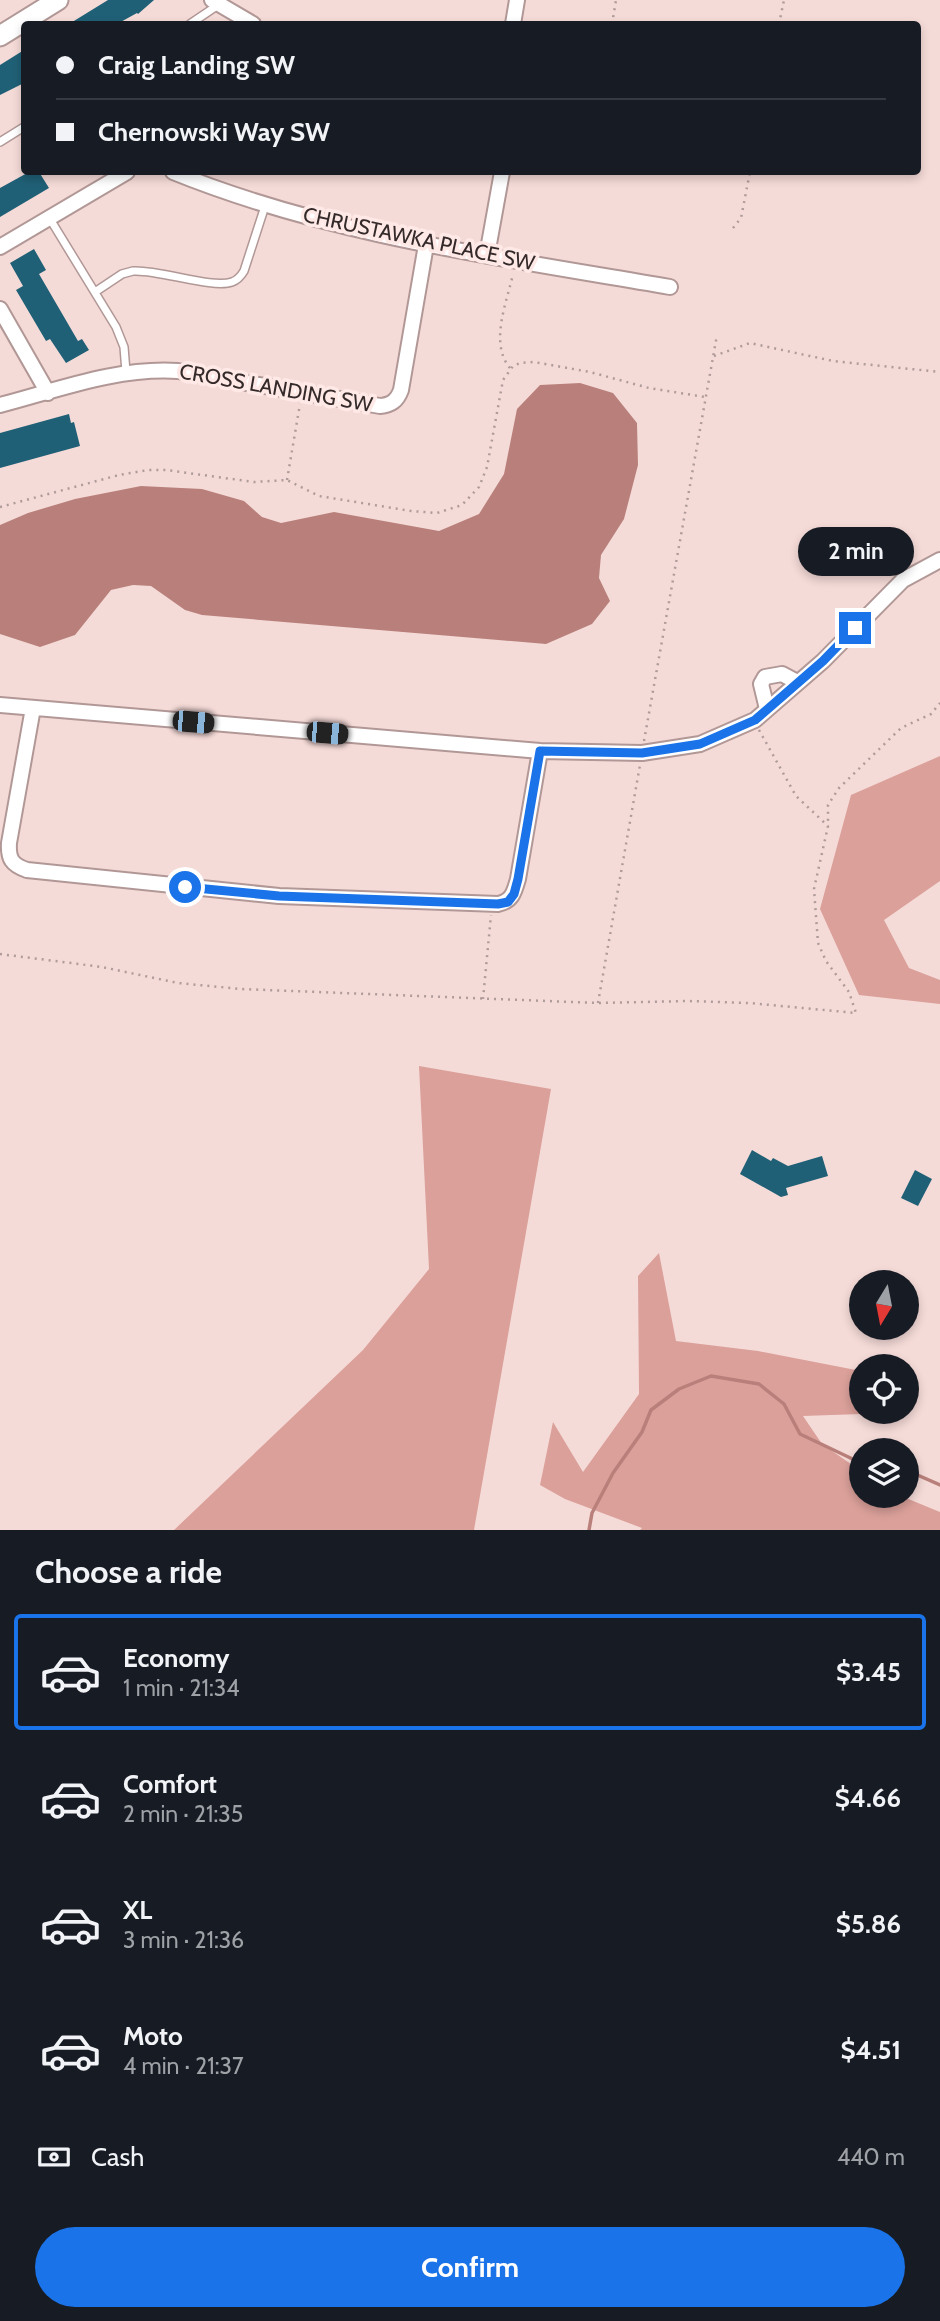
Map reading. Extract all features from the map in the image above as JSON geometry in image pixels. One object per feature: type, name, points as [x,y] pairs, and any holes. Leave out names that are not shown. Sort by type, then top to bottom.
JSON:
[{"type":"street","points":[[24,21],[58,0]]},
{"type":"street","points":[[514,21],[517,0]]},
{"type":"street","points":[[218,1],[248,21]]},
{"type":"street","points":[[0,36],[21,23]]},
{"type":"street","points":[[0,247],[122,175]]},
{"type":"street","name":"CHRUSTAWKA PLACE SW","points":[[181,175],[265,206],[332,224],[426,245],[670,287]]},
{"type":"street","points":[[487,255],[501,175]]},
{"type":"street","name":"CROSS LANDING SW","points":[[0,405],[126,372],[161,370],[380,407],[393,403],[398,397],[426,245]]},
{"type":"street","points":[[0,309],[48,393]]},
{"type":"street","points":[[0,705],[540,751],[642,753],[700,744],[755,720],[823,661],[903,580],[940,560]]},
{"type":"street","points":[[767,709],[761,684],[765,677],[782,674],[797,682]]},
{"type":"street","points":[[33,708],[9,843],[8,855],[18,867],[279,896],[492,904],[508,902],[514,894],[540,751]]},
{"type":"lane","points":[[194,21],[218,1]]},
{"type":"lane","points":[[0,142],[21,129]]},
{"type":"lane","points":[[95,292],[122,274],[133,271],[218,283],[234,282],[244,271],[265,206]]},
{"type":"lane","points":[[50,219],[121,337],[126,372]]},
{"type":"path","points":[[612,21],[616,0]]},
{"type":"path","points":[[780,21],[784,0]]},
{"type":"path","points":[[733,228],[741,218],[749,175]]},
{"type":"path","points":[[510,368],[502,355],[500,334],[516,260]]},
{"type":"path","points":[[598,1003],[717,335]]},
{"type":"path","points":[[713,356],[750,343],[833,361],[940,372]]},
{"type":"path","points":[[0,507],[119,475],[148,470],[182,471],[254,482],[287,480],[319,496],[411,512],[437,513],[462,505],[484,478],[503,380],[510,368],[520,363],[543,364],[609,376],[649,388],[705,397]]},
{"type":"path","points":[[287,480],[302,394]]},
{"type":"path","points":[[0,954],[73,962],[188,984],[241,989],[598,1003],[749,1003],[856,1013],[849,992],[818,943],[814,889],[828,826],[828,804],[839,788],[901,728],[931,714],[940,703]]},
{"type":"path","points":[[755,720],[767,747],[796,796],[828,826]]},
{"type":"path","points":[[483,999],[492,904]]},
{"type":"shaded area","points":[[580,383],[613,393],[637,423],[638,465],[624,519],[601,555],[599,578],[610,601],[592,624],[546,644],[202,615],[185,610],[151,586],[133,585],[111,590],[75,635],[40,647],[0,634],[0,525],[28,513],[75,499],[141,486],[202,489],[244,501],[262,517],[281,523],[334,512],[439,531],[479,514],[504,474],[517,409],[540,385]]},
{"type":"shaded area","points":[[940,756],[940,881],[884,920],[909,968],[940,980],[940,1004],[859,995],[820,909],[851,795]]},
{"type":"shaded area","points":[[419,1066],[551,1089],[474,1530],[174,1530],[363,1350],[429,1269]]},
{"type":"shaded area","points":[[659,1253],[676,1341],[758,1351],[849,1369],[849,1414],[803,1416],[822,1444],[849,1463],[849,1508],[919,1508],[919,1503],[940,1512],[940,1530],[640,1530],[642,1528],[565,1499],[540,1485],[553,1422],[583,1472],[639,1394],[638,1276]]},
{"type":"building","points":[[108,0],[154,0],[138,14],[122,21],[74,21]]},
{"type":"building","points":[[21,52],[21,84],[0,95],[0,65]]},
{"type":"building","points":[[24,175],[41,175],[49,188],[0,217],[0,188]]},
{"type":"building","points":[[34,249],[46,270],[39,274],[78,341],[82,339],[89,350],[66,363],[50,339],[46,341],[16,290],[23,286],[10,263]]},
{"type":"building","points":[[69,414],[71,423],[74,422],[80,446],[0,468],[0,433]]},
{"type":"building","points":[[752,1150],[771,1161],[773,1158],[788,1166],[822,1156],[828,1176],[786,1188],[788,1195],[781,1197],[740,1174]]},
{"type":"building","points":[[915,1170],[932,1179],[918,1206],[901,1198]]},
{"type":"waterway","points":[[589,1530],[592,1513],[613,1473],[642,1432],[651,1410],[679,1389],[711,1376],[759,1384],[784,1404],[800,1434],[849,1457]]},
{"type":"waterway","points":[[919,1476],[940,1485]]},
{"type":"route","points":[[185,887],[279,896],[498,904],[508,902],[514,894],[518,879],[540,751],[642,753],[700,744],[755,720],[823,661],[855,628]]}]
